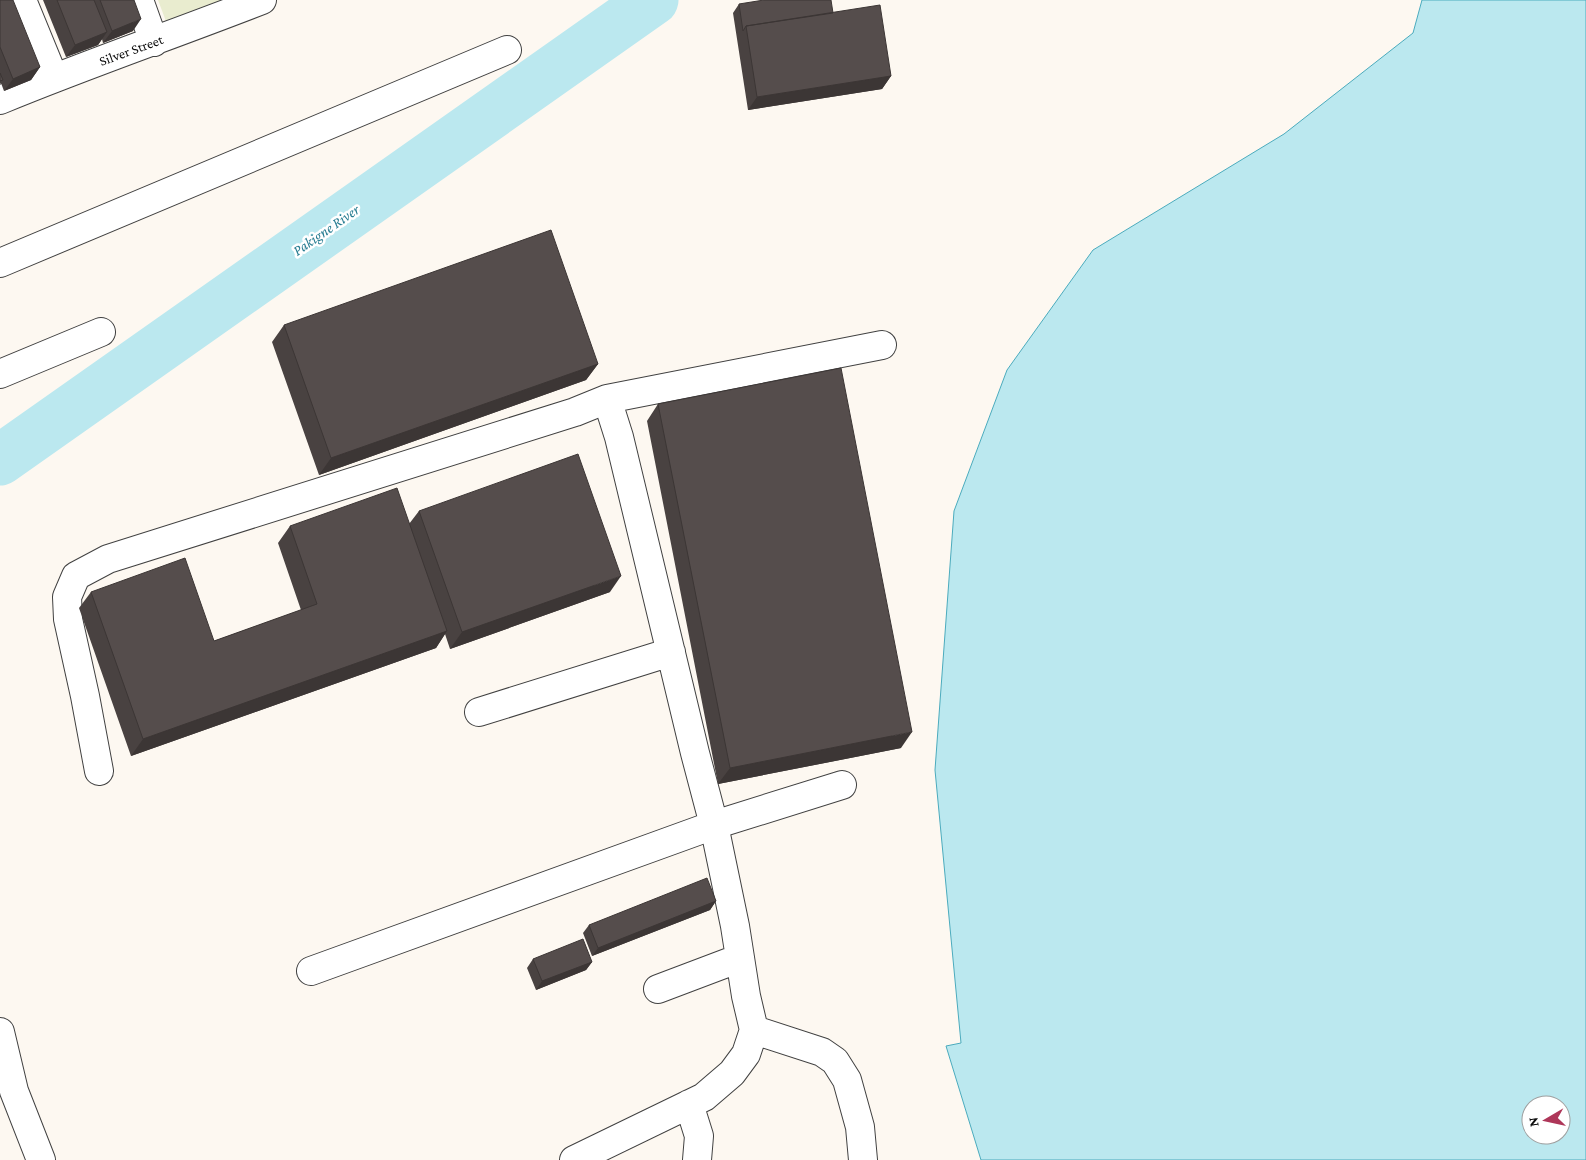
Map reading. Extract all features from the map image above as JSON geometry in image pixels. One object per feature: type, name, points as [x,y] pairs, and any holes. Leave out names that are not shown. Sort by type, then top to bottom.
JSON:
[{"type":"street","points":[[22,0],[54,78]]},
{"type":"street","points":[[139,0],[154,42]]},
{"type":"street","name":"Silver Street","points":[[0,100],[262,0]]},
{"type":"street","points":[[0,263],[506,50]]},
{"type":"street","points":[[0,374],[101,332]]},
{"type":"street","points":[[99,771],[68,618],[67,597],[76,576],[108,559],[575,412],[608,399],[882,345]]},
{"type":"street","points":[[574,1160],[704,1097],[732,1073],[746,1054],[754,1030],[714,825],[608,399]]},
{"type":"street","points":[[479,712],[671,652]]},
{"type":"street","points":[[311,971],[714,825],[842,785]]},
{"type":"street","points":[[658,989],[740,958]]},
{"type":"street","points":[[754,1030],[822,1052],[835,1061],[847,1080],[860,1127],[863,1160]]},
{"type":"street","points":[[0,1032],[14,1091],[40,1160]]},
{"type":"street","points":[[689,1104],[699,1136],[697,1160]]},
{"type":"green space","points":[[158,0],[223,0],[167,24]]},
{"type":"water","points":[[1422,0],[1586,0],[1586,1160],[981,1160],[946,1046],[961,1043],[935,770],[954,511],[1007,370],[1093,250],[1284,134],[1413,33]]},
{"type":"building","points":[[0,0],[13,0],[40,67],[13,79],[0,47]]},
{"type":"building","points":[[57,0],[94,0],[107,32],[75,45]]},
{"type":"building","points":[[100,0],[134,0],[141,19],[112,31]]},
{"type":"building","points":[[764,0],[831,0],[833,13],[746,26],[743,31],[739,4]]},
{"type":"building","points":[[880,5],[891,76],[757,97],[746,26]]},
{"type":"building","points":[[551,230],[598,364],[331,458],[284,325]]},
{"type":"building","points":[[841,368],[912,732],[730,768],[658,404]]},
{"type":"building","points":[[578,454],[621,576],[462,632],[419,511]]},
{"type":"building","points":[[397,488],[447,631],[143,739],[91,592],[185,558],[214,641],[317,604],[290,526]]},
{"type":"building","points":[[707,878],[716,901],[598,948],[589,925]]},
{"type":"building","points":[[583,939],[592,962],[542,981],[533,959]]},
{"type":"waterway","name":"Pakigne River","points":[[0,460],[653,0]]}]
